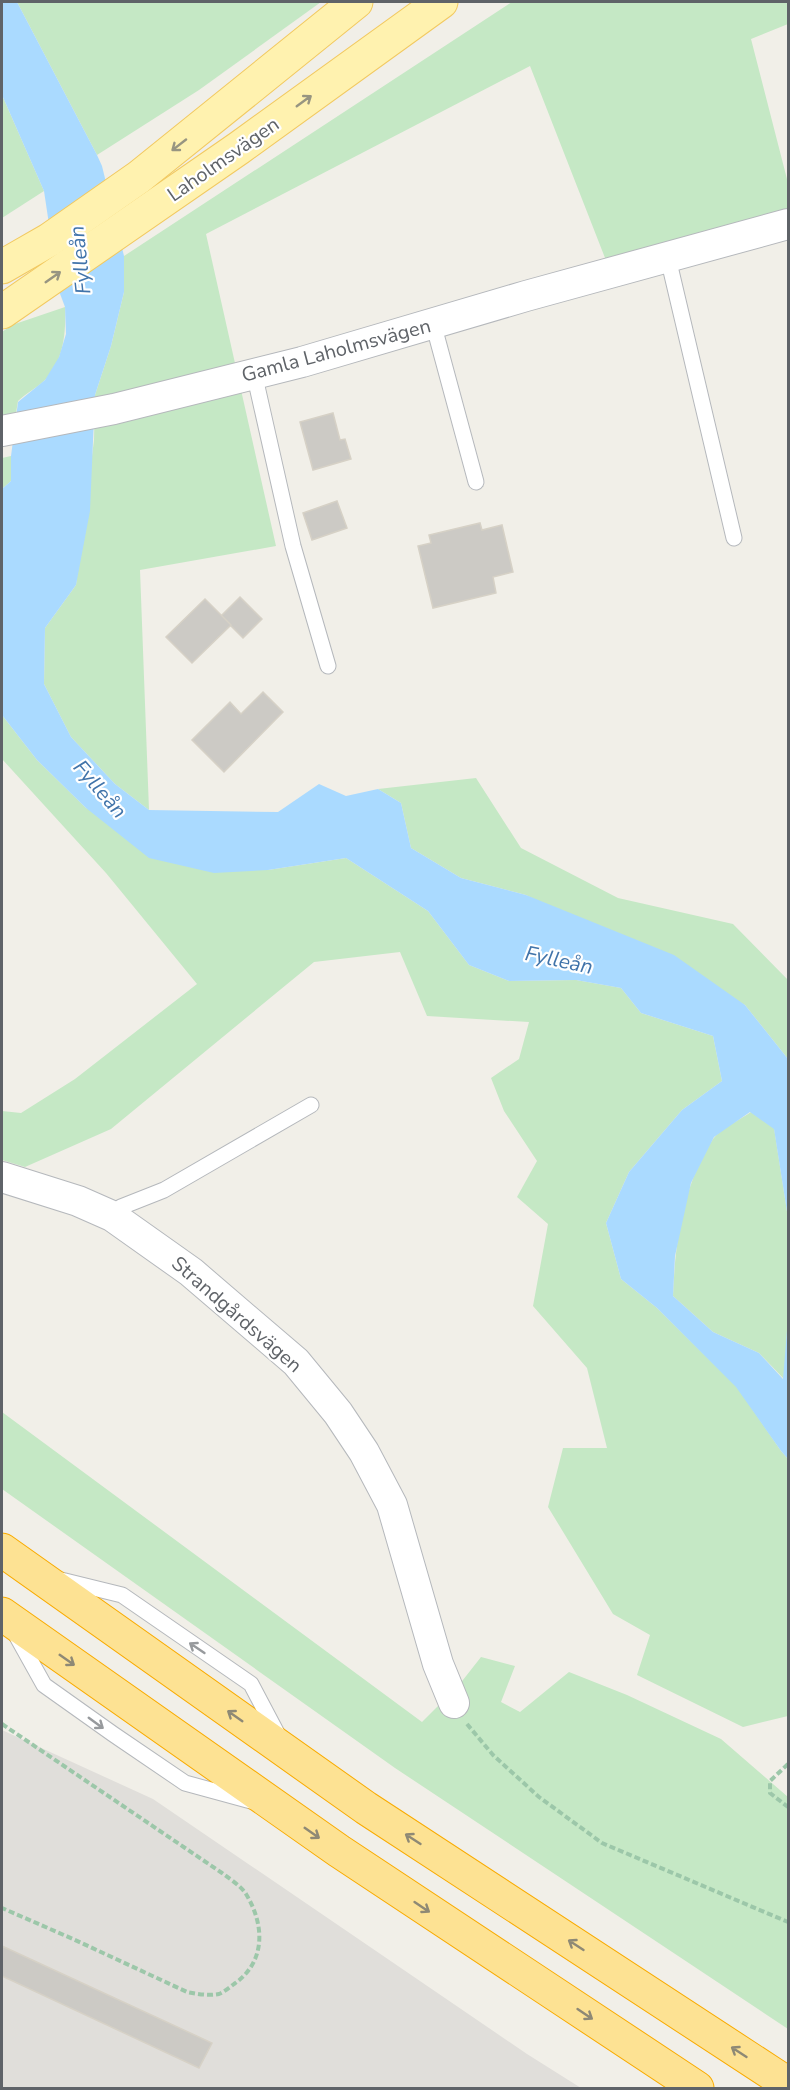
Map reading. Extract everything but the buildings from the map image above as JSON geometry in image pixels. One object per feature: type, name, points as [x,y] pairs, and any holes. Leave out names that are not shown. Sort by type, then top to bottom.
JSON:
[{"type":"highway","points":[[2,1550],[366,1808],[789,2084]]},
{"type":"highway","points":[[4,1616],[339,1851],[697,2088]]},
{"type":"main road","name":"Laholmsvägen","points":[[2,267],[49,240],[139,177],[356,2]]},
{"type":"main road","name":"Laholmsvägen","points":[[3,311],[239,148],[441,2]]},
{"type":"street","name":"Gamla Laholmsvägen","points":[[2,432],[114,409],[302,362],[789,224]]},
{"type":"street","name":"Strandgårdsvägen","points":[[2,1177],[78,1201],[112,1215],[191,1272],[296,1362],[338,1413],[364,1452],[392,1505],[438,1664],[454,1703]]},
{"type":"lane","points":[[668,258],[734,538]]},
{"type":"lane","points":[[433,324],[476,482]]},
{"type":"lane","points":[[254,374],[293,546],[328,666]]},
{"type":"lane","points":[[112,1215],[121,1207],[164,1190],[311,1105]]},
{"type":"path","points":[[454,1703],[469,1727],[493,1755],[539,1797],[602,1843],[789,1922]]},
{"type":"path","points":[[2,1724],[222,1873],[245,1892],[257,1917],[261,1937],[258,1955],[251,1969],[238,1982],[220,1994],[202,1995],[187,1992],[2,1908]]},
{"type":"path","points":[[789,1764],[770,1781],[770,1793],[789,1807]]},
{"type":"shaded area","points":[[2,1730],[153,1799],[527,2054],[581,2088],[2,2088]]},
{"type":"green space","points":[[17,2],[321,2],[199,90],[97,155]]},
{"type":"green space","points":[[512,2],[788,2],[788,24],[751,39],[788,183],[788,238],[616,286],[530,66],[206,234],[276,546],[140,570],[149,810],[115,784],[71,737],[44,684],[45,628],[76,585],[94,440],[95,395],[111,346],[124,292],[124,256]]},
{"type":"green space","points":[[2,95],[44,191],[2,218]]},
{"type":"green space","points":[[65,307],[63,346],[56,364],[45,380],[18,401],[16,413],[2,415],[2,332],[12,325]]},
{"type":"green space","points":[[11,456],[11,481],[2,489],[2,458]]},
{"type":"green space","points":[[2,715],[37,760],[86,808],[268,870],[346,858],[428,911],[469,965],[509,981],[576,980],[621,988],[641,1013],[713,1036],[722,1081],[682,1110],[629,1172],[606,1223],[621,1279],[657,1308],[737,1387],[788,1459],[788,1716],[743,1727],[637,1675],[650,1635],[613,1614],[548,1507],[563,1448],[607,1448],[587,1368],[533,1306],[548,1224],[517,1197],[537,1161],[504,1111],[491,1078],[519,1059],[529,1022],[427,1016],[400,952],[314,962],[111,1129],[25,1167],[2,1160],[2,1111],[21,1113],[75,1079],[197,984],[106,873],[2,759]]},
{"type":"green space","points":[[476,778],[521,848],[618,898],[733,924],[788,980],[788,1059],[745,1005],[526,895],[461,878],[411,848],[401,803],[378,789]]},
{"type":"green space","points":[[751,1112],[774,1128],[788,1218],[788,1318],[784,1379],[759,1353],[713,1332],[673,1296],[679,1235],[694,1175],[716,1135]]},
{"type":"green space","points":[[2,1412],[422,1722],[459,1685],[481,1657],[515,1666],[501,1702],[520,1712],[569,1672],[627,1695],[721,1739],[788,1797],[788,2029],[395,1768],[2,1489]]},
{"type":"water","name":"Fylleån","points":[[2,2],[17,2],[97,155],[102,166],[124,256],[124,292],[111,346],[95,395],[90,511],[76,585],[45,628],[44,684],[71,737],[115,784],[149,810],[278,812],[319,784],[346,796],[378,789],[401,803],[411,848],[461,878],[526,895],[674,955],[745,1005],[788,1059],[788,1218],[774,1129],[750,1112],[714,1137],[691,1183],[675,1256],[673,1296],[713,1332],[759,1353],[783,1379],[788,1318],[788,1459],[736,1387],[657,1308],[621,1279],[606,1223],[629,1172],[682,1110],[722,1081],[713,1036],[641,1013],[621,988],[576,980],[509,981],[469,965],[428,911],[346,858],[268,870],[214,873],[149,858],[86,808],[37,760],[2,715],[2,489],[11,481],[11,456],[18,402],[45,380],[59,357],[66,334],[65,307],[59,291],[44,191],[2,95]]}]
